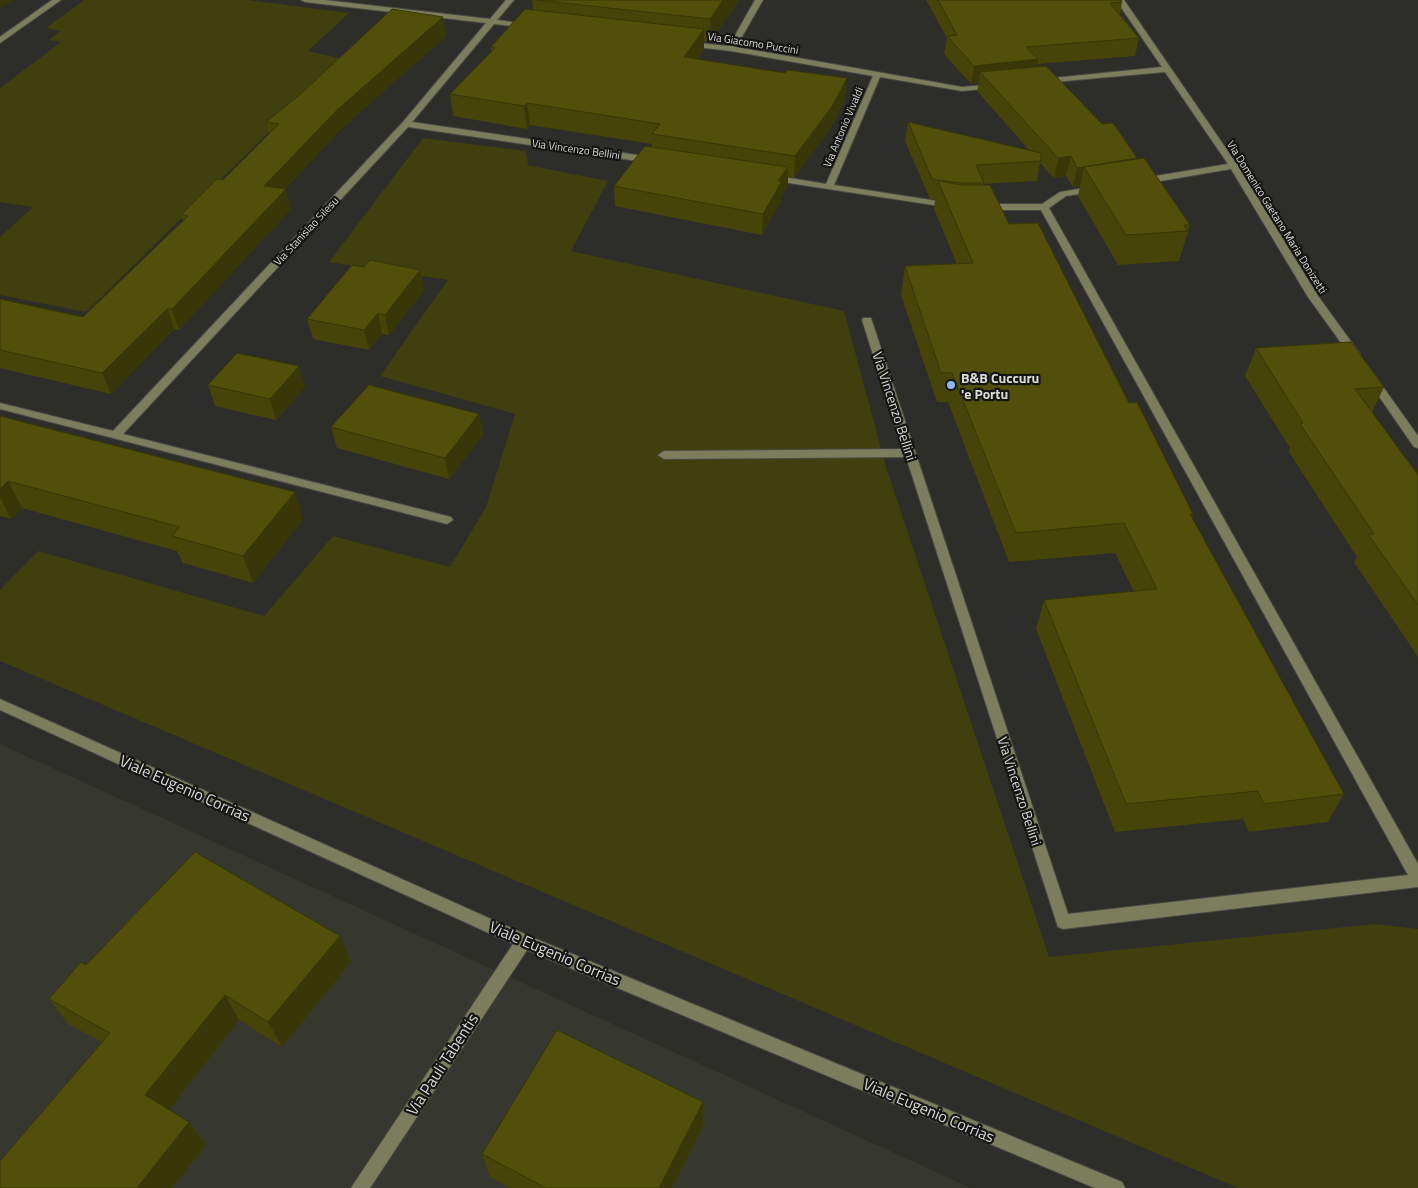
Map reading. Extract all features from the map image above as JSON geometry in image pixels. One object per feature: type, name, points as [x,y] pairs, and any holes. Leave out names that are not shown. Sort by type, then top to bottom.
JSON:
[{"type":"street","points":[[0,41],[57,0]]},
{"type":"street","points":[[305,0],[539,27]]},
{"type":"street","name":"Via Stanislao Silesu","points":[[115,436],[406,124],[510,0]]},
{"type":"street","points":[[731,49],[759,0]]},
{"type":"street","name":"Via Domenico Gaetano Maria Donizetti","points":[[1120,0],[1234,166],[1313,297],[1418,444]]},
{"type":"street","name":"Via Giacomo Puccini","points":[[673,43],[731,49],[962,88],[1001,85]]},
{"type":"street","points":[[1031,82],[1168,69]]},
{"type":"street","name":"Via Antonio Vivaldi","points":[[829,187],[877,75]]},
{"type":"street","name":"Via Vincenzo Bellini","points":[[406,124],[664,162]]},
{"type":"street","points":[[1130,183],[1234,166]]},
{"type":"street","points":[[761,177],[958,208]]},
{"type":"street","points":[[978,208],[1044,207],[1063,194],[1111,186]]},
{"type":"street","name":"Via Vincenzo Bellini","points":[[866,320],[1063,922],[1418,879],[1044,207]]},
{"type":"street","points":[[0,406],[447,520]]},
{"type":"street","points":[[664,455],[910,453]]},
{"type":"street","name":"Viale Eugenio Corrias","points":[[0,704],[524,941],[1116,1188]]},
{"type":"street","name":"Via Pauli Tabentis","points":[[360,1188],[524,941]]},
{"type":"shaded area","points":[[84,0],[248,0],[349,13],[308,51],[343,59],[86,312],[0,295],[0,237],[33,207],[0,202],[0,88],[61,42],[49,40],[60,31],[46,28]]},
{"type":"shaded area","points":[[423,138],[526,151],[528,165],[608,181],[571,251],[844,311],[886,467],[1049,957],[1375,924],[1418,929],[1418,1188],[1238,1188],[0,661],[0,590],[38,551],[264,616],[333,536],[450,567],[486,507],[515,414],[380,376],[448,280],[329,262]]},
{"type":"shaded area","points":[[0,744],[971,1188],[0,1188]]},
{"type":"building","points":[[537,0],[723,0],[710,19]]},
{"type":"building","points":[[938,0],[1121,0],[1122,2],[1110,3],[1139,38],[1026,47],[1038,59],[974,66],[947,36],[957,35]]},
{"type":"building","points":[[392,9],[443,17],[337,110],[264,186],[286,189],[172,309],[167,309],[102,373],[0,350],[0,299],[83,317],[188,216],[181,215],[217,179],[223,180],[279,124],[266,122],[303,92]]},
{"type":"building","points":[[525,9],[704,29],[684,57],[785,73],[787,70],[847,78],[833,105],[795,156],[652,134],[660,124],[527,103],[524,106],[450,94],[495,48],[491,47]]},
{"type":"building","points":[[1046,66],[1102,124],[1113,123],[1137,158],[1077,168],[1071,156],[1058,158],[980,72]]},
{"type":"building","points":[[908,122],[1041,153],[1041,161],[976,165],[984,183],[961,183],[932,179]]},
{"type":"building","points":[[645,146],[788,167],[778,181],[782,181],[763,214],[614,186]]},
{"type":"building","points":[[1144,158],[1190,225],[1184,225],[1188,231],[1126,235],[1084,167]]},
{"type":"building","points":[[938,181],[962,185],[990,185],[1009,224],[1038,223],[1129,403],[1137,402],[1193,514],[1190,514],[1344,794],[1264,804],[1258,791],[1126,804],[1044,600],[1157,589],[1124,523],[1016,533],[952,373],[941,373],[905,266],[973,263]]},
{"type":"building","points":[[370,260],[420,270],[385,315],[378,313],[364,330],[307,319],[352,265],[364,267]]},
{"type":"building","points":[[1351,342],[1384,387],[1355,389],[1418,475],[1418,605],[1368,534],[1374,534],[1300,424],[1303,423],[1256,348]]},
{"type":"building","points":[[237,353],[299,366],[270,399],[208,385]]},
{"type":"building","points":[[369,385],[479,414],[445,458],[331,427]]},
{"type":"building","points":[[0,416],[295,492],[243,556],[172,536],[180,527],[8,481],[0,489]]},
{"type":"building","points":[[195,852],[340,936],[268,1022],[225,995],[145,1095],[189,1122],[137,1188],[0,1188],[0,1161],[110,1033],[49,999],[81,962],[86,965]]},
{"type":"building","points":[[557,1030],[703,1102],[659,1188],[546,1188],[482,1154]]},
{"type":"place","name":"B&B Cuccuru 'e Portu","points":[[951,385]]}]
